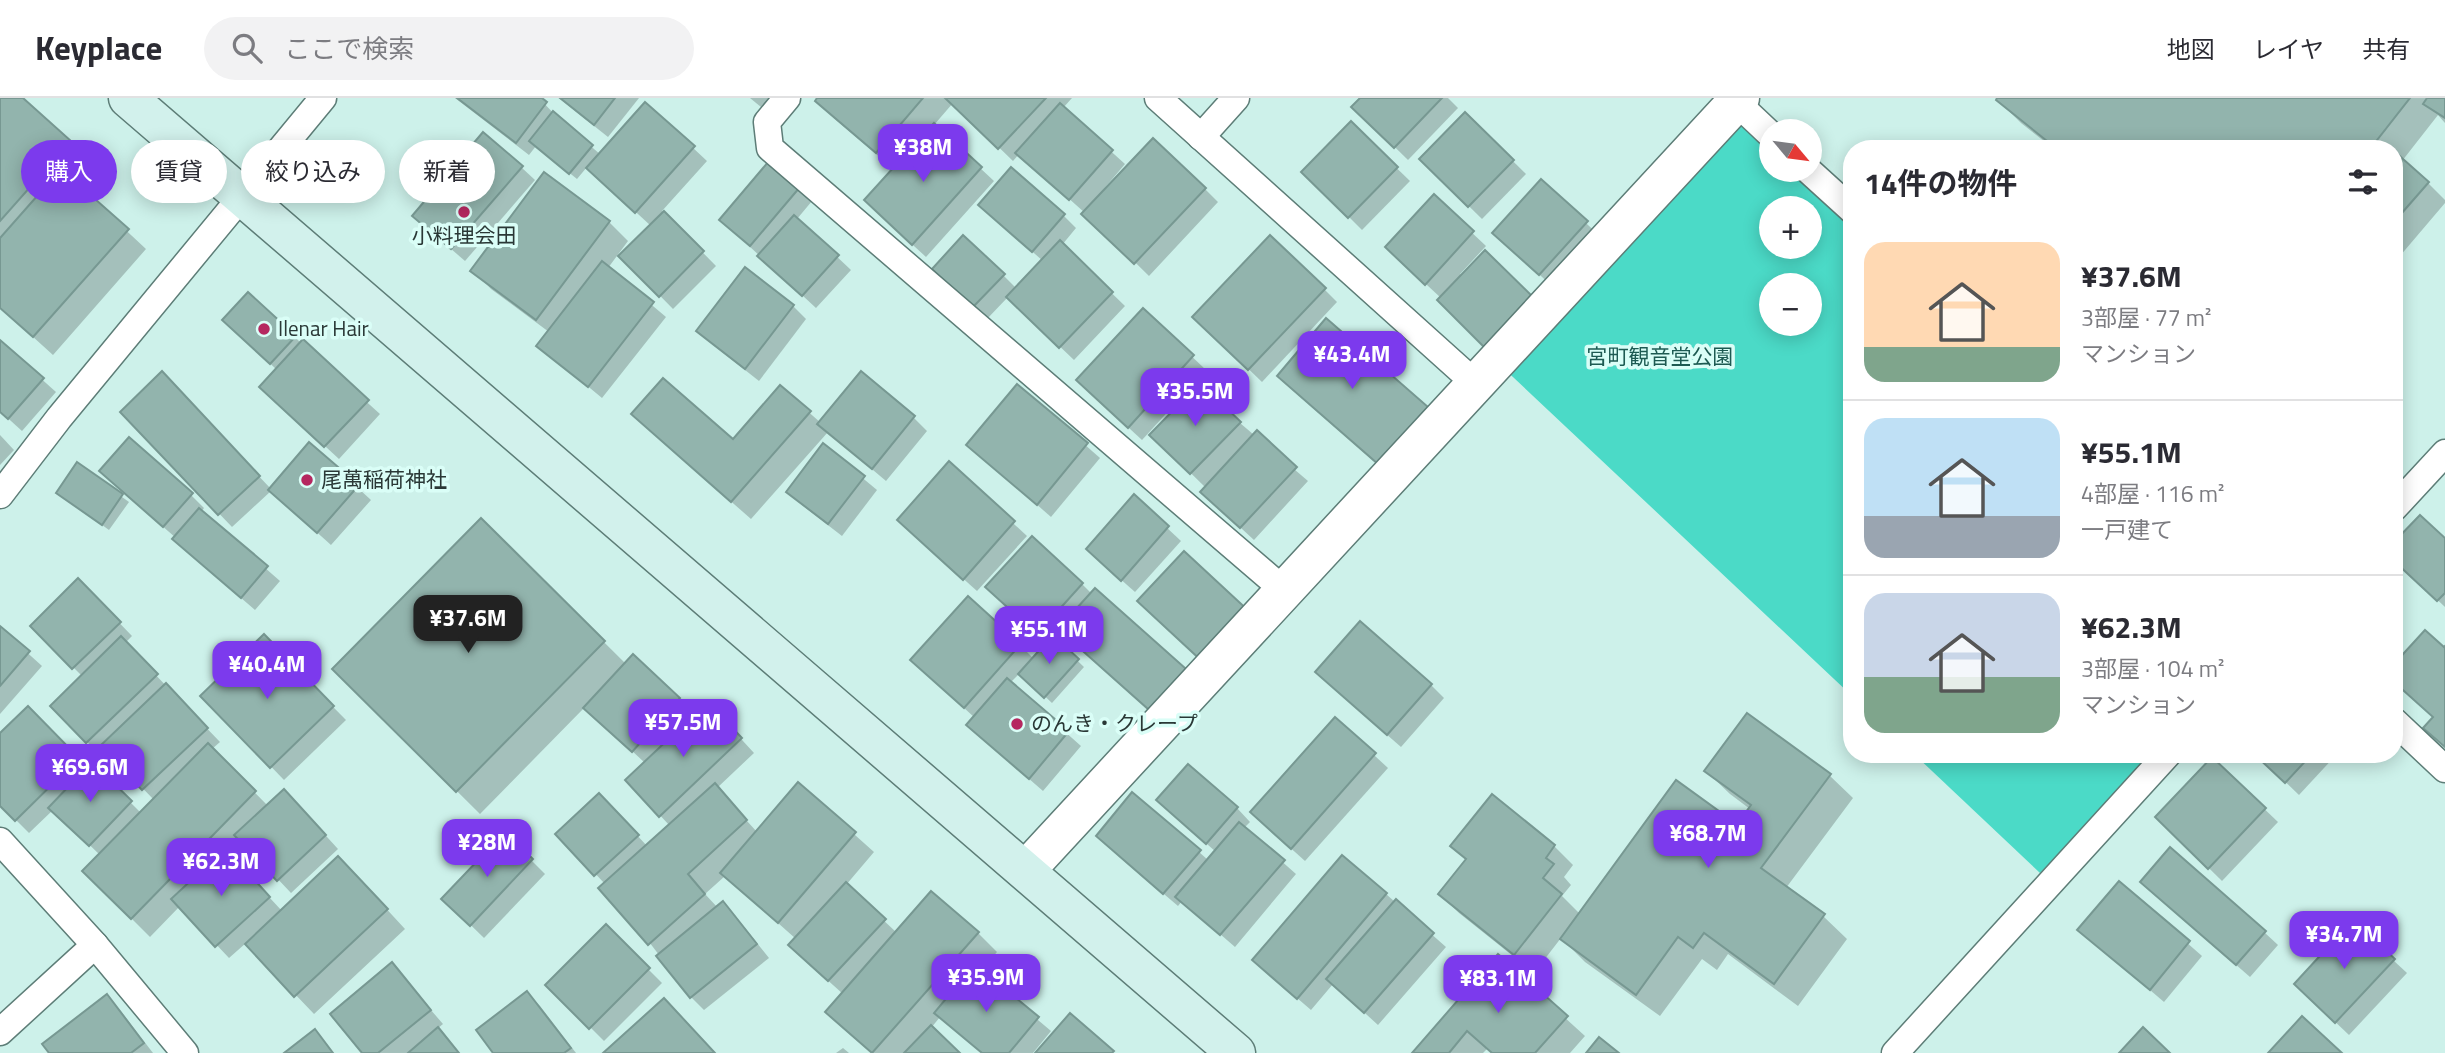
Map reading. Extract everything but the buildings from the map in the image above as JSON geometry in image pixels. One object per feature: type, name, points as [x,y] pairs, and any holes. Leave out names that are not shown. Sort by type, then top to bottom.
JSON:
[{"type":"street","points":[[128,98],[241,196]]},
{"type":"street","points":[[1026,870],[1286,592],[1738,100]]},
{"type":"street","points":[[249,203],[1237,1053]]},
{"type":"lane","points":[[289,140],[323,98]]},
{"type":"lane","points":[[787,98],[766,122],[770,148],[1286,592]]},
{"type":"lane","points":[[1158,98],[1476,384]]},
{"type":"lane","points":[[1201,137],[1236,98]]},
{"type":"lane","points":[[1738,100],[1759,122]]},
{"type":"lane","points":[[1821,182],[1843,203]]},
{"type":"lane","points":[[0,495],[59,418],[241,198]]},
{"type":"lane","points":[[2403,498],[2445,453]]},
{"type":"lane","points":[[2403,729],[2445,769]]},
{"type":"lane","points":[[1895,1053],[2160,763]]},
{"type":"lane","points":[[0,841],[95,945],[185,1053]]},
{"type":"lane","points":[[0,1032],[95,945]]},
{"type":"green space","name":"宮町観音堂公園","points":[[1736,102],[1759,124],[1759,182],[1821,182],[1843,203],[1843,687],[1497,362]]},
{"type":"green space","points":[[1924,763],[2149,763],[2040,873]]},
{"type":"place","name":"小料理会田","points":[[464,212]]},
{"type":"place","name":"Ilenar Hair","points":[[264,329]]},
{"type":"place","name":"尾萬稲荷神社","points":[[307,480]]},
{"type":"place","name":"のんき・クレープ","points":[[1017,724]]}]
